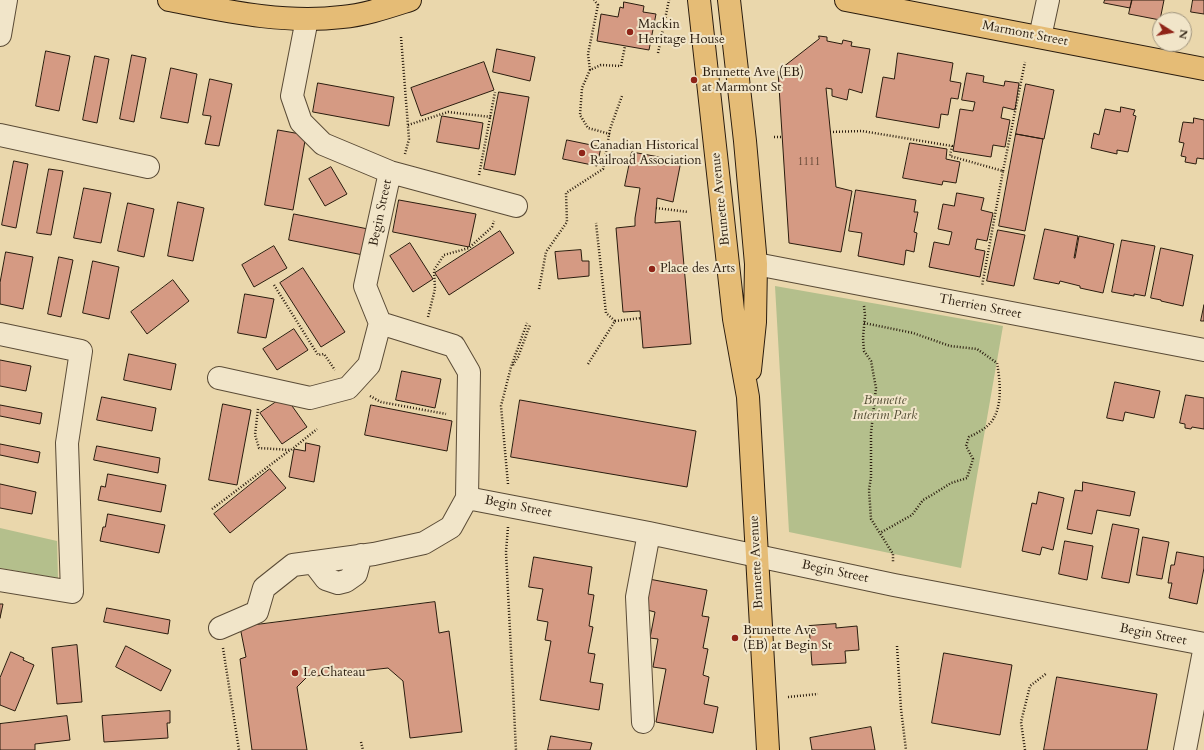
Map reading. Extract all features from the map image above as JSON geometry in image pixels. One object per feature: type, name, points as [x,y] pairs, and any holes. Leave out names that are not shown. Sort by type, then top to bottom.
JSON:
[{"type":"main road","points":[[169,0],[259,16],[307,19],[343,17],[375,11],[410,0]]},
{"type":"main road","name":"Brunette Avenue","points":[[699,0],[734,319],[748,397],[768,750]]},
{"type":"main road","name":"Brunette Avenue","points":[[729,0],[745,141],[756,264],[755,322],[748,397]]},
{"type":"main road","name":"Marmont Street","points":[[846,0],[888,4],[1040,37],[1204,69]]},
{"type":"street","points":[[0,35],[6,0]]},
{"type":"street","points":[[1040,37],[1048,0]]},
{"type":"street","name":"Begin Street","points":[[307,19],[292,96],[301,122],[323,144],[395,173],[507,204]]},
{"type":"street","points":[[0,135],[148,167]]},
{"type":"street","name":"Begin Street","points":[[220,628],[257,612],[264,588],[293,565],[361,556],[424,543],[451,527],[467,498],[469,372],[454,346],[380,323],[365,286],[395,173]]},
{"type":"street","name":"Therrien Street","points":[[756,264],[1204,350]]},
{"type":"street","points":[[219,378],[310,398],[349,386],[369,365],[380,323]]},
{"type":"street","points":[[0,334],[81,351],[67,443],[72,592],[0,580]]},
{"type":"street","name":"Begin Street","points":[[467,498],[649,533],[894,585],[1204,644]]},
{"type":"street","points":[[643,722],[636,597],[649,533]]},
{"type":"street","points":[[1185,750],[1204,651]]},
{"type":"path","points":[[594,0],[598,5],[588,54],[590,70],[582,88],[580,115],[588,128],[610,134]]},
{"type":"path","points":[[658,53],[670,0]]},
{"type":"path","points":[[395,173],[409,139],[401,37]]},
{"type":"path","points":[[590,70],[601,65],[621,66],[625,46]]},
{"type":"path","points":[[978,306],[1025,62]]},
{"type":"path","points":[[475,195],[495,92]]},
{"type":"path","points":[[539,289],[546,252],[567,222],[566,193],[602,168],[610,134],[622,96]]},
{"type":"path","points":[[408,125],[448,112],[491,117]]},
{"type":"path","points":[[830,132],[862,131],[952,146],[950,156],[1003,171]]},
{"type":"path","points":[[774,137],[782,137]]},
{"type":"path","points":[[431,301],[435,289],[434,270],[444,255],[469,248],[492,227],[507,204]]},
{"type":"path","points":[[656,208],[688,212]]},
{"type":"path","points":[[596,223],[606,313],[615,321],[640,318]]},
{"type":"path","points":[[861,284],[865,315],[864,351],[871,361],[876,388],[871,433],[871,477],[869,490],[871,519],[893,554],[894,585]]},
{"type":"path","points":[[274,285],[318,355],[324,354],[349,386],[380,402],[469,418]]},
{"type":"path","points":[[588,364],[615,321]]},
{"type":"path","points":[[864,323],[913,333],[950,346],[977,349],[997,363],[1000,378],[998,408],[995,415],[992,421],[983,429],[969,437],[966,446],[973,459],[967,478],[951,482],[923,500],[912,515],[880,533]]},
{"type":"path","points":[[516,750],[506,552],[510,506],[501,406],[511,367],[518,357],[528,324]]},
{"type":"path","points":[[260,387],[255,435],[259,448],[291,450]]},
{"type":"path","points":[[212,509],[317,429]]},
{"type":"path","points":[[220,628],[239,750]]},
{"type":"path","points":[[896,646],[906,750]]},
{"type":"path","points":[[1025,750],[1021,722],[1030,686],[1047,672]]},
{"type":"path","points":[[788,697],[818,694]]},
{"type":"path","points":[[361,742],[363,750]]},
{"type":"green space","name":"Brunette Interim Park","points":[[775,286],[1003,326],[961,568],[789,532]]},
{"type":"green space","points":[[0,528],[57,541],[58,578],[0,568]]},
{"type":"building","points":[[1105,0],[1132,0],[1130,8],[1104,3]]},
{"type":"building","points":[[1132,0],[1164,0],[1162,12],[1152,12],[1152,18],[1129,14]]},
{"type":"building","points":[[1193,0],[1204,0],[1204,14],[1191,12]]},
{"type":"building","points":[[624,2],[644,6],[643,12],[656,14],[649,50],[597,41],[601,14],[618,17],[620,7],[623,8]]},
{"type":"building","points":[[819,36],[827,37],[827,41],[842,44],[843,40],[852,42],[851,46],[870,49],[862,93],[849,89],[847,100],[832,96],[832,89],[826,88],[836,187],[852,191],[841,252],[789,243],[778,71],[819,39]]},
{"type":"building","points":[[497,49],[535,57],[530,81],[493,72]]},
{"type":"building","points":[[46,51],[70,56],[59,111],[36,106]]},
{"type":"building","points":[[898,53],[953,63],[950,81],[961,83],[958,99],[951,98],[948,115],[941,114],[939,128],[876,117],[883,77],[894,79]]},
{"type":"building","points":[[132,55],[146,58],[134,122],[120,119]]},
{"type":"building","points":[[95,56],[109,59],[97,123],[83,120]]},
{"type":"building","points":[[484,62],[494,90],[421,116],[411,88]]},
{"type":"building","points":[[171,68],[197,74],[188,123],[161,118]]},
{"type":"building","points":[[967,73],[984,76],[983,82],[1004,86],[1005,81],[1019,83],[1015,110],[1003,107],[1001,118],[1010,120],[1005,147],[993,145],[991,157],[953,151],[960,109],[973,111],[975,102],[962,100]]},
{"type":"building","points":[[210,79],[232,84],[219,146],[205,144],[211,116],[203,115]]},
{"type":"building","points":[[318,83],[394,97],[389,126],[313,112]]},
{"type":"building","points":[[1026,84],[1054,90],[1044,139],[1016,134]]},
{"type":"building","points":[[499,92],[529,97],[515,175],[484,169]]},
{"type":"building","points":[[1121,107],[1135,110],[1133,115],[1136,116],[1128,152],[1117,150],[1117,154],[1091,148],[1094,133],[1099,135],[1105,109],[1120,112]]},
{"type":"building","points":[[442,116],[483,123],[479,149],[437,142]]},
{"type":"building","points":[[1194,118],[1204,120],[1204,159],[1197,158],[1196,164],[1185,162],[1186,157],[1181,156],[1184,143],[1179,142],[1183,122],[1193,123]]},
{"type":"building","points":[[278,130],[306,135],[293,210],[265,205]]},
{"type":"building","points":[[1016,134],[1043,139],[1025,231],[999,226]]},
{"type":"building","name":"Canadian Historical Railroad Association","points":[[567,140],[601,147],[597,166],[563,159]]},
{"type":"building","points":[[910,143],[947,149],[946,159],[960,162],[956,183],[943,181],[942,185],[903,178]]},
{"type":"building","name":"Place des Arts","points":[[632,152],[681,161],[673,202],[657,198],[655,223],[680,221],[691,344],[643,348],[640,311],[623,312],[616,228],[635,226],[640,188],[625,186]]},
{"type":"building","points":[[14,161],[28,164],[16,228],[2,225]]},
{"type":"building","points":[[331,167],[347,194],[325,206],[309,179]]},
{"type":"building","points":[[49,169],[63,171],[51,235],[37,233]]},
{"type":"building","points":[[84,188],[111,193],[101,243],[74,238]]},
{"type":"building","points":[[856,190],[916,200],[914,212],[918,212],[914,232],[917,233],[914,252],[906,250],[904,265],[858,256],[862,233],[849,231]]},
{"type":"building","points":[[957,193],[984,198],[981,210],[993,213],[987,241],[977,239],[975,249],[985,251],[980,277],[929,267],[934,242],[949,245],[952,232],[938,229],[943,204],[954,206]]},
{"type":"building","points":[[399,200],[476,214],[469,247],[393,232]]},
{"type":"building","points":[[178,202],[204,208],[193,261],[168,256]]},
{"type":"building","points":[[128,203],[154,209],[144,257],[118,251]]},
{"type":"building","points":[[294,214],[368,229],[363,255],[289,240]]},
{"type":"building","points":[[1045,229],[1078,236],[1074,258],[1079,236],[1114,244],[1103,293],[1080,288],[1080,286],[1060,281],[1059,284],[1034,279]]},
{"type":"building","points":[[998,230],[1025,235],[1014,286],[987,281]]},
{"type":"building","points":[[500,231],[514,253],[449,295],[435,273]]},
{"type":"building","points":[[1122,240],[1155,246],[1145,296],[1134,294],[1134,296],[1112,292]]},
{"type":"building","points":[[410,243],[433,279],[413,292],[390,256]]},
{"type":"building","points":[[274,246],[287,268],[254,287],[242,265]]},
{"type":"building","points":[[1161,248],[1193,255],[1183,306],[1151,298]]},
{"type":"building","points":[[581,250],[582,261],[589,261],[589,276],[558,279],[555,252]]},
{"type":"building","points":[[6,252],[33,257],[23,309],[0,304],[0,283]]},
{"type":"building","points":[[59,257],[73,260],[61,317],[48,314]]},
{"type":"building","points":[[93,261],[119,267],[109,319],[83,313]]},
{"type":"building","points":[[303,268],[345,332],[321,347],[280,283]]},
{"type":"building","points":[[173,280],[189,301],[147,334],[131,312]]},
{"type":"building","points":[[245,294],[274,299],[266,338],[238,333]]},
{"type":"building","points":[[1204,305],[1204,321],[1201,321]]},
{"type":"building","points":[[294,329],[308,350],[277,370],[263,349]]},
{"type":"building","points":[[129,354],[176,364],[171,390],[124,380]]},
{"type":"building","points":[[0,360],[31,366],[26,391],[0,386]]},
{"type":"building","points":[[402,371],[441,379],[435,408],[396,400]]},
{"type":"building","points":[[1115,382],[1160,391],[1154,418],[1125,412],[1123,421],[1107,418]]},
{"type":"building","points":[[1186,395],[1204,398],[1204,429],[1192,427],[1191,429],[1185,428],[1185,424],[1180,423]]},
{"type":"building","points":[[285,396],[307,427],[282,444],[260,413]]},
{"type":"building","points":[[102,397],[156,408],[152,431],[97,420]]},
{"type":"building","points":[[520,400],[696,431],[687,487],[511,457]]},
{"type":"building","points":[[223,404],[251,410],[237,485],[209,480]]},
{"type":"building","points":[[0,405],[42,413],[40,424],[0,416]]},
{"type":"building","points":[[371,405],[452,421],[447,451],[365,435]]},
{"type":"building","points":[[306,443],[320,446],[314,482],[289,477],[294,449],[305,451]]},
{"type":"building","points":[[0,444],[40,452],[38,463],[0,455]]},
{"type":"building","points":[[97,446],[160,458],[158,473],[94,460]]},
{"type":"building","points":[[270,469],[286,488],[230,533],[214,514]]},
{"type":"building","points":[[108,474],[166,485],[161,512],[98,500],[101,486],[105,487]]},
{"type":"building","points":[[1083,482],[1135,492],[1130,516],[1097,510],[1092,534],[1067,529],[1075,490],[1082,491]]},
{"type":"building","points":[[0,484],[36,492],[32,514],[0,508]]},
{"type":"building","points":[[1039,492],[1064,498],[1053,550],[1042,547],[1040,555],[1022,551],[1032,503],[1036,504]]},
{"type":"building","points":[[108,514],[165,525],[159,553],[100,541]]},
{"type":"building","points":[[1113,524],[1139,529],[1129,583],[1102,578]]},
{"type":"building","points":[[1143,537],[1169,542],[1162,579],[1137,575]]},
{"type":"building","points":[[1065,541],[1093,546],[1087,580],[1059,574]]},
{"type":"building","points":[[1177,552],[1204,557],[1204,568],[1197,604],[1169,598],[1172,583],[1168,583],[1171,565],[1174,565]]},
{"type":"building","points":[[534,557],[592,567],[588,594],[594,595],[589,626],[593,627],[588,653],[595,654],[590,682],[603,684],[599,710],[540,700],[551,641],[545,640],[548,622],[537,620],[543,589],[529,587]]},
{"type":"building","points":[[649,579],[707,590],[702,616],[709,617],[703,648],[708,649],[703,675],[709,677],[704,704],[718,707],[713,733],[656,722],[666,669],[653,667],[658,639],[650,638],[655,612],[643,609]]},
{"type":"building","name":"Le Chateau","points":[[435,602],[439,633],[449,631],[462,732],[410,738],[403,681],[388,668],[307,677],[297,687],[307,750],[252,750],[240,659],[246,657],[240,627]]},
{"type":"building","points":[[0,604],[3,604],[0,618]]},
{"type":"building","points":[[107,608],[170,620],[168,634],[104,622]]},
{"type":"building","points":[[836,624],[836,628],[857,626],[859,650],[845,651],[846,663],[812,665],[809,626]]},
{"type":"building","points":[[77,645],[82,702],[57,704],[52,648]]},
{"type":"building","points":[[126,646],[171,670],[161,691],[116,667]]},
{"type":"building","points":[[11,652],[34,665],[15,711],[0,705],[0,678]]},
{"type":"building","points":[[944,653],[1012,665],[1000,735],[932,723]]},
{"type":"building","points":[[1057,677],[1157,694],[1147,750],[1044,750]]},
{"type":"building","points":[[170,711],[170,723],[167,723],[168,738],[104,742],[102,716]]},
{"type":"building","points":[[67,716],[70,740],[35,744],[35,750],[0,750],[0,724]]},
{"type":"building","points":[[871,727],[875,750],[812,750],[810,738]]},
{"type":"building","points":[[551,736],[592,743],[590,750],[548,750]]},
{"type":"place","name":"Mackin Heritage House","points":[[630,32]]},
{"type":"place","name":"Brunette Ave (EB) at Marmont St","points":[[694,80]]},
{"type":"place","name":"Canadian Historical Railroad Association","points":[[582,153]]},
{"type":"place","name":"Place des Arts","points":[[652,269]]},
{"type":"place","name":"Brunette Ave (EB) at Begin St","points":[[735,638]]},
{"type":"place","name":"Le Chateau","points":[[295,673]]}]
